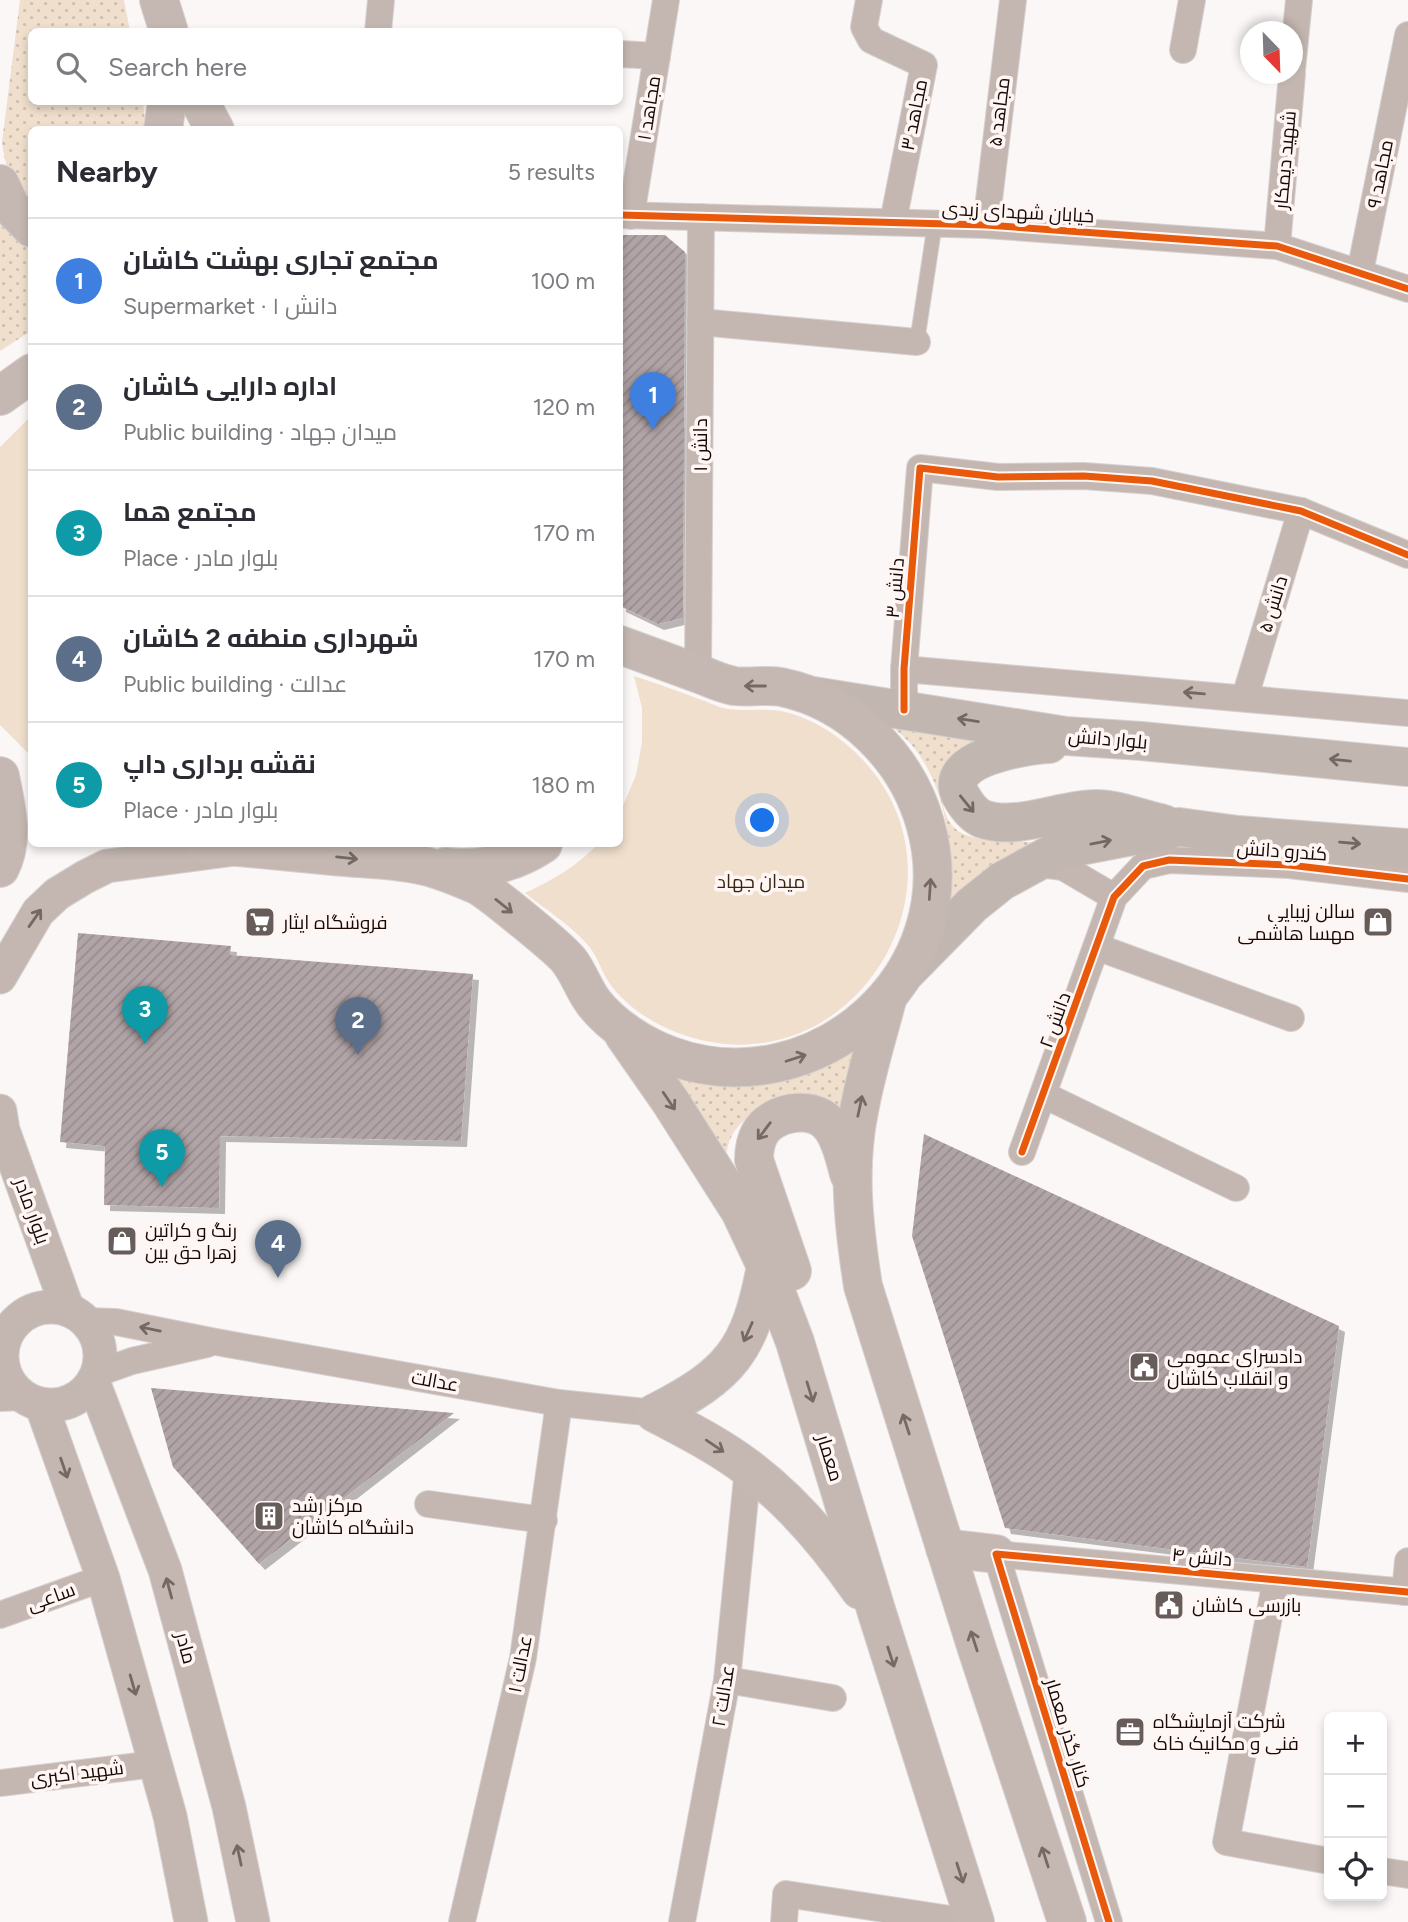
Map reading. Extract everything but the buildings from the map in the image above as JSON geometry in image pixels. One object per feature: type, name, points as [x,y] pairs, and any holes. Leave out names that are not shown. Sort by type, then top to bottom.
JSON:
[{"type":"main road","points":[[159,0],[168,28]]},
{"type":"main road","points":[[163,126],[166,105]]},
{"type":"main road","points":[[202,105],[213,126]]},
{"type":"main road","points":[[0,184],[10,206],[28,224]]},
{"type":"main road","points":[[0,396],[28,376]]},
{"type":"main road","points":[[623,646],[732,686],[779,686],[809,695],[853,720],[883,746],[901,770],[916,797],[926,825],[932,885],[928,915],[919,944],[897,984],[859,1111],[852,1186],[854,1229],[863,1286],[1067,1922]]},
{"type":"main road","name":"بلوار دانش","points":[[809,695],[1066,736],[1408,767]]},
{"type":"main road","points":[[1110,740],[1034,745],[991,755],[965,770],[957,781],[958,791],[965,803],[983,819],[1005,822],[1097,808],[1179,827],[1238,835],[1408,848]]},
{"type":"main road","points":[[0,776],[28,797]]},
{"type":"main road","points":[[0,776],[9,831],[8,848],[0,868]]},
{"type":"main road","points":[[422,865],[481,887],[569,959],[594,1003],[617,1025],[642,1042],[698,1064],[728,1068],[788,1061],[817,1051],[843,1037],[868,1018],[972,905],[1002,881],[1032,863],[1059,850],[1179,827]]},
{"type":"main road","points":[[244,847],[467,870],[499,865],[538,847]]},
{"type":"main road","name":"معمار","points":[[617,1025],[670,1101],[740,1211],[766,1266],[795,1342],[973,1922]]},
{"type":"main road","points":[[795,1342],[801,1296],[754,1160],[754,1147],[760,1132],[773,1120],[790,1114],[805,1112],[818,1116],[828,1122],[834,1132],[852,1186]]},
{"type":"main road","points":[[655,1413],[687,1397],[718,1376],[734,1357],[747,1336],[759,1304],[766,1266]]},
{"type":"main road","points":[[655,1413],[704,1439],[748,1468],[801,1515],[842,1564],[877,1614]]},
{"type":"main road","points":[[945,1548],[996,1554]]},
{"type":"street","points":[[378,28],[381,0]]},
{"type":"street","name":"مجاهد ۱","points":[[625,215],[666,0]]},
{"type":"street","name":"مجاهد ۳","points":[[869,0],[864,27],[871,40],[924,65],[894,222]]},
{"type":"street","name":"مجاهد ۵","points":[[986,225],[1013,0]]},
{"type":"street","points":[[1183,50],[1192,0]]},
{"type":"street","name":"شهید دیمکار","points":[[1296,21],[1298,0]]},
{"type":"street","name":"مجاهد ۹","points":[[1360,272],[1408,35]]},
{"type":"street","points":[[623,54],[657,56]]},
{"type":"street","name":"شهید دیمکار","points":[[1277,246],[1291,84]]},
{"type":"street","name":"خیابان شهدای زیدی","points":[[625,215],[986,225],[1277,246],[1408,289]]},
{"type":"street","name":"دانش ۱","points":[[698,674],[701,217]]},
{"type":"street","points":[[700,322],[917,342]]},
{"type":"street","name":"دانش ۳","points":[[904,710],[904,669],[920,468],[998,477],[1084,476],[1153,481],[1301,511]]},
{"type":"street","points":[[1301,511],[1408,555]]},
{"type":"street","name":"دانش ۵","points":[[1245,697],[1301,511]]},
{"type":"street","points":[[904,669],[1408,713]]},
{"type":"street","points":[[0,977],[38,912],[57,894],[85,877],[107,866],[244,847]]},
{"type":"street","name":"کندرو دانش","points":[[1115,897],[1143,866],[1169,860],[1289,865],[1408,879]]},
{"type":"street","points":[[1032,863],[1063,867],[1115,897]]},
{"type":"street","name":"دانش ۲","points":[[1022,1152],[1115,897]]},
{"type":"street","points":[[1097,947],[1291,1018]]},
{"type":"street","points":[[1044,1095],[1236,1188]]},
{"type":"street","name":"بلوار مادر","points":[[0,1111],[3,1130],[76,1316]]},
{"type":"street","points":[[96,1377],[100,1352],[97,1339],[76,1316],[54,1307],[40,1308],[27,1313],[2,1336],[3,1369],[22,1400],[103,1578],[170,1816],[187,1917]]},
{"type":"street","name":"عدالت","points":[[76,1316],[559,1403],[655,1413]]},
{"type":"street","points":[[22,1400],[65,1403],[85,1391],[96,1377],[132,1361],[216,1342]]},
{"type":"street","name":"مادر","points":[[96,1377],[165,1570],[229,1807],[253,1922]]},
{"type":"street","name":"عدالت ۱","points":[[462,1922],[523,1658],[559,1403]]},
{"type":"street","name":"عدالت ۲","points":[[682,1922],[727,1680],[748,1468]]},
{"type":"street","points":[[428,1504],[544,1520]]},
{"type":"street","name":"دانش ۴","points":[[996,1554],[1406,1592],[1408,1561]]},
{"type":"street","name":"کنار گذر معمار","points":[[996,1554],[1109,1922]]},
{"type":"street","name":"ساعی","points":[[0,1615],[103,1578]]},
{"type":"street","points":[[1276,1580],[1226,1842],[1324,1860]]},
{"type":"street","points":[[727,1680],[833,1698]]},
{"type":"street","name":"شهید اکبری","points":[[0,1783],[155,1764]]},
{"type":"street","points":[[1387,1872],[1408,1875]]},
{"type":"street","points":[[784,1922],[786,1894],[973,1922]]},
{"type":"lane","points":[[917,342],[935,223]]},
{"type":"green space","points":[[20,0],[124,0],[129,28],[28,28],[28,105],[143,105],[146,126],[28,126],[28,203],[11,177],[2,142]]},
{"type":"green space","points":[[0,221],[28,244],[28,333],[0,351]]},
{"type":"green space","points":[[28,419],[28,753],[0,725],[0,447]]},
{"type":"green space","name":"میدان جهاد","points":[[634,676],[725,708],[791,714],[831,732],[847,745],[889,795],[907,851],[904,908],[883,960],[847,1003],[799,1033],[742,1045],[678,1033],[660,1025],[642,1015],[619,995],[609,983],[590,948],[579,936],[525,893],[564,872],[595,847],[623,847],[623,806],[636,775],[642,742],[642,708]]},
{"type":"green space","points":[[892,726],[1002,742],[941,793],[946,816],[957,830],[973,837],[1046,843],[947,913],[949,849],[947,828],[936,786],[913,746]]},
{"type":"green space","points":[[867,1033],[846,1143],[760,1110],[736,1129],[726,1157],[659,1063]]},
{"type":"cycle path","points":[[623,215],[986,225],[1277,246],[1408,289]]},
{"type":"cycle path","points":[[904,710],[904,669],[920,468],[998,477],[1084,476],[1152,481],[1301,511],[1408,555]]},
{"type":"cycle path","points":[[1022,1152],[1114,897],[1143,866],[1169,860],[1289,865],[1408,879]]},
{"type":"cycle path","points":[[1109,1922],[996,1554],[1408,1592]]},
{"type":"place","name":"مجتمع تجاری بهشت کاشان","points":[[653,430]]},
{"type":"place","name":"فروشگاه ایثار","points":[[260,922]]},
{"type":"place","name":"سالن زیبایی مهسا هاشمی","points":[[1378,922]]},
{"type":"place","name":"مجتمع هما","points":[[145,1044]]},
{"type":"place","name":"اداره دارایی کاشان","points":[[358,1055]]},
{"type":"place","name":"نقشه برداری داپ","points":[[162,1187]]},
{"type":"place","name":"رنگ و کراتین زهرا حق بین","points":[[122,1241]]},
{"type":"place","name":"شهرداری منطفه 2 کاشان","points":[[278,1278]]},
{"type":"place","name":"دادسرای عمومی و انقلاب کاشان","points":[[1144,1367]]},
{"type":"place","name":"مرکز رشد دانشگاه کاشان","points":[[269,1516]]},
{"type":"place","name":"بازرسی کاشان","points":[[1169,1605]]},
{"type":"place","name":"شرکت آزمایشگاه فنی و مکانیک خاک","points":[[1130,1732]]}]
